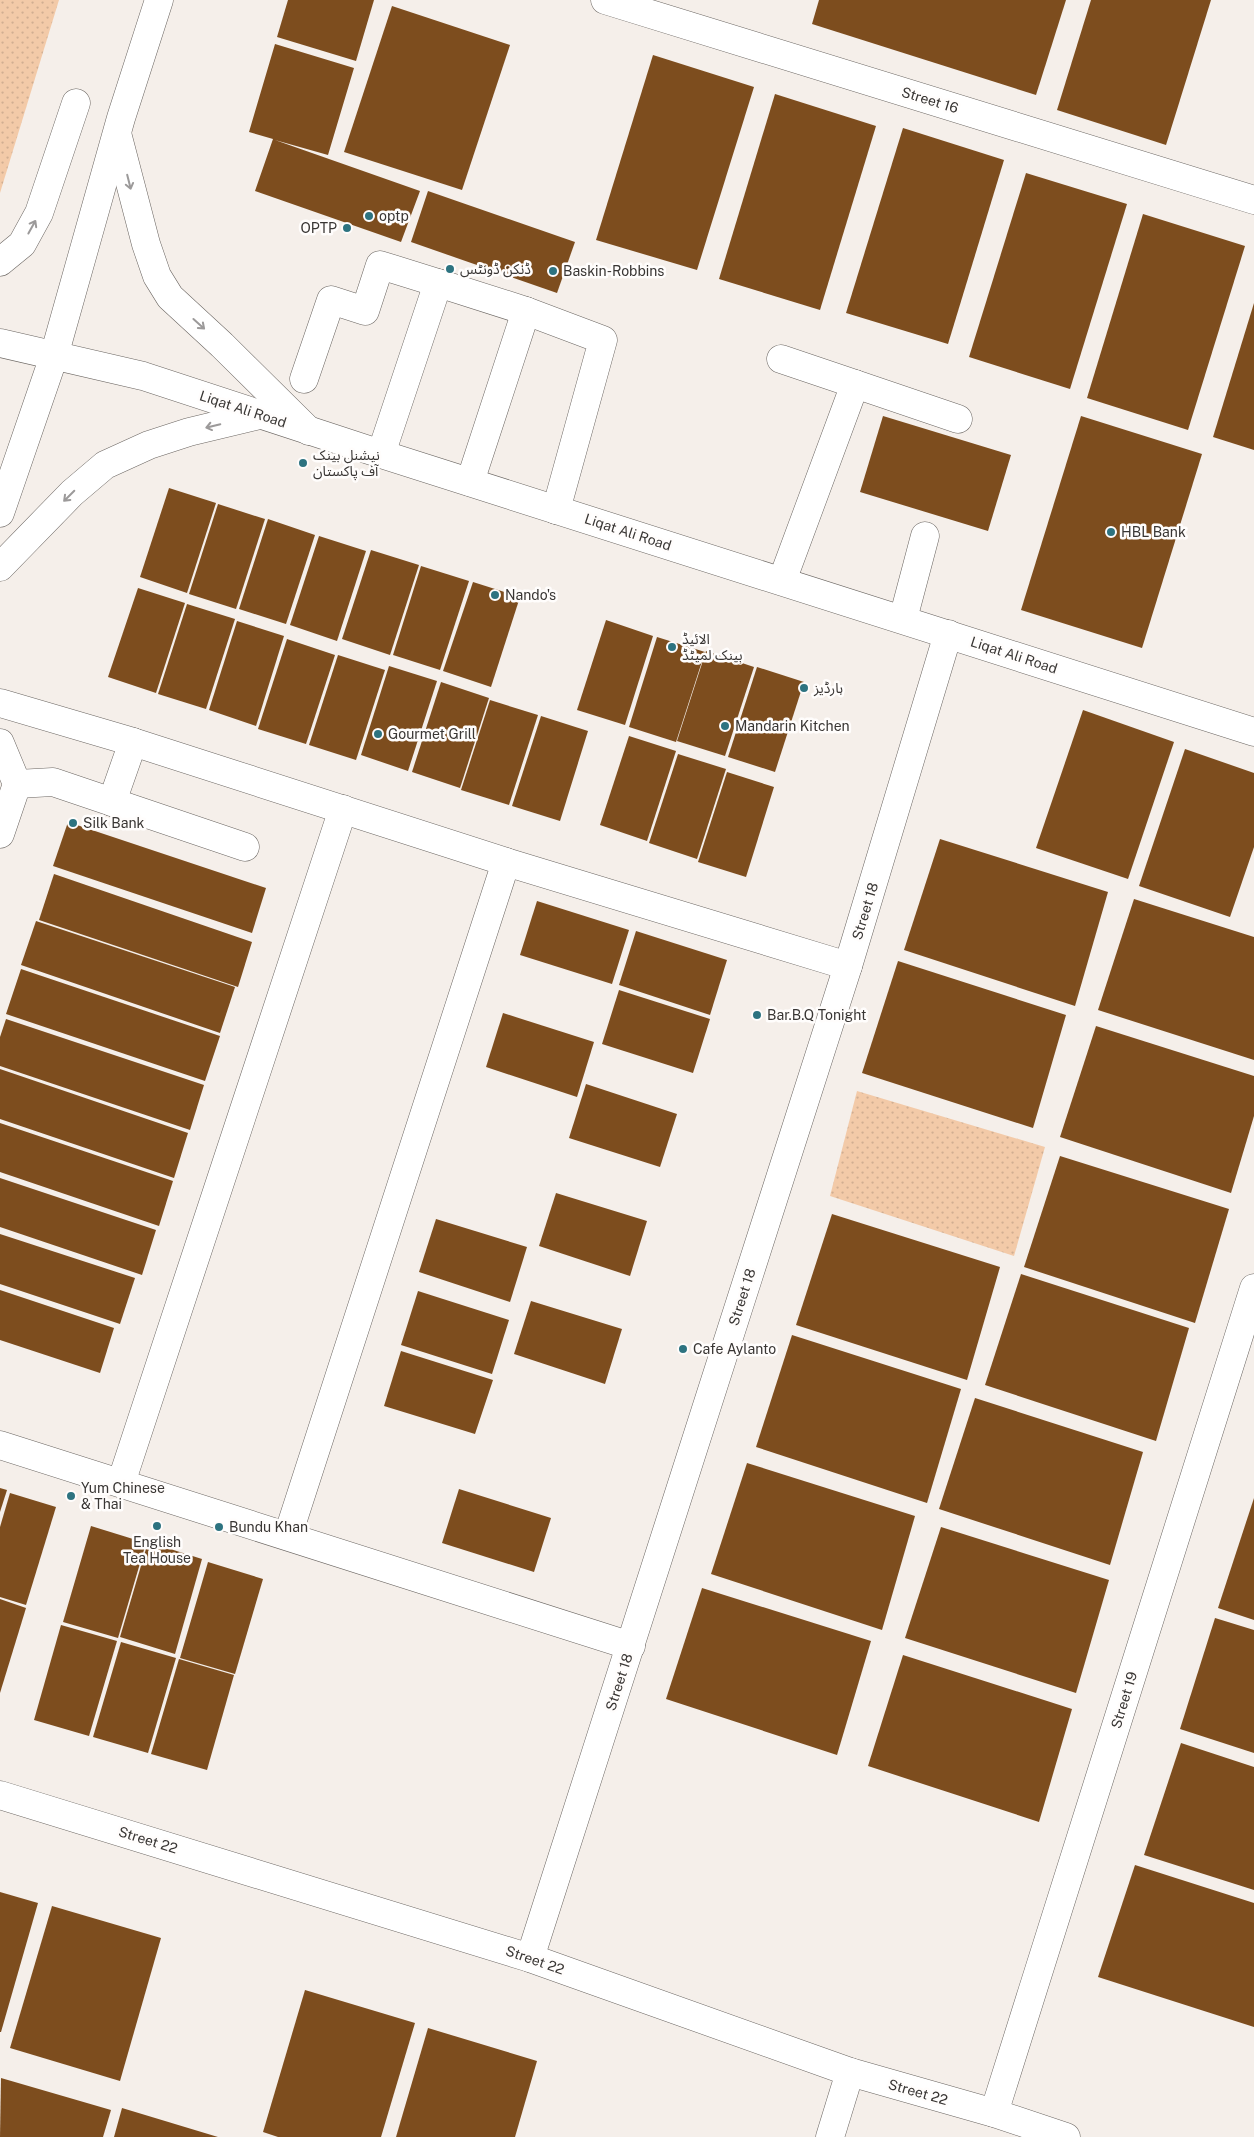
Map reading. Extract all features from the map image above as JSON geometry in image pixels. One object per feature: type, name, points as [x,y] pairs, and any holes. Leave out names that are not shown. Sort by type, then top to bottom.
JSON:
[{"type":"street","points":[[0,513],[54,356],[121,118],[159,0]]},
{"type":"street","name":"Street 16","points":[[605,0],[1254,200]]},
{"type":"street","points":[[0,262],[22,244],[40,213],[76,104]]},
{"type":"street","points":[[117,135],[146,244],[157,276],[170,297],[222,345],[309,431]]},
{"type":"street","points":[[304,379],[331,300],[364,311],[380,265],[526,311],[603,340],[556,510]]},
{"type":"street","points":[[380,454],[438,283]]},
{"type":"street","points":[[470,482],[526,311]]},
{"type":"street","name":"Liqat Ali Road","points":[[0,343],[143,376],[380,454],[1254,732]]},
{"type":"street","points":[[781,359],[958,418]]},
{"type":"street","points":[[782,581],[855,384]]},
{"type":"street","points":[[0,566],[72,493],[105,465],[149,445],[189,432],[260,415]]},
{"type":"street","points":[[903,619],[925,536]]},
{"type":"street","name":"Street 18","points":[[530,1958],[848,966],[948,634]]},
{"type":"street","points":[[0,703],[133,742],[506,862],[848,966]]},
{"type":"street","points":[[112,802],[133,742]]},
{"type":"street","points":[[0,743],[17,784],[0,834]]},
{"type":"street","points":[[17,784],[53,782],[245,847]]},
{"type":"street","points":[[121,1483],[342,809]]},
{"type":"street","points":[[288,1535],[506,862]]},
{"type":"street","name":"Street 19","points":[[994,2113],[1254,1288]]},
{"type":"street","points":[[0,1445],[288,1535],[631,1646]]},
{"type":"street","name":"Street 22","points":[[0,1795],[530,1958],[850,2072],[994,2113],[1066,2137]]},
{"type":"street","points":[[830,2137],[850,2072]]},
{"type":"shaded area","points":[[0,0],[59,0],[0,193]]},
{"type":"shaded area","points":[[857,1091],[1045,1147],[1014,1256],[830,1196]]},
{"type":"building","points":[[288,0],[374,0],[356,61],[277,37]]},
{"type":"building","points":[[819,0],[1066,0],[1036,95],[812,24]]},
{"type":"building","points":[[1091,0],[1211,0],[1166,145],[1057,110]]},
{"type":"building","points":[[392,6],[510,45],[462,190],[344,152]]},
{"type":"building","points":[[275,44],[354,68],[328,155],[275,140],[420,191],[401,242],[255,191],[273,139],[249,132]]},
{"type":"building","points":[[653,55],[754,87],[697,270],[596,240]]},
{"type":"building","points":[[775,94],[876,126],[820,310],[719,279]]},
{"type":"building","points":[[903,128],[1004,160],[948,344],[846,313]]},
{"type":"building","points":[[1026,173],[1127,204],[1070,389],[969,357]]},
{"type":"building","name":"optp","points":[[428,191],[575,242],[557,293],[411,242]]},
{"type":"building","points":[[1143,214],[1245,246],[1188,430],[1087,398]]},
{"type":"building","points":[[1254,303],[1254,450],[1213,437]]},
{"type":"building","points":[[883,416],[1011,455],[988,531],[860,492]]},
{"type":"building","name":"HBL Bank","points":[[1081,416],[1202,454],[1142,648],[1021,610]]},
{"type":"building","points":[[169,488],[216,503],[187,593],[140,577]]},
{"type":"building","points":[[218,504],[265,519],[236,609],[189,594]]},
{"type":"building","points":[[268,519],[315,535],[286,624],[239,609]]},
{"type":"building","points":[[319,536],[366,551],[337,641],[290,625]]},
{"type":"building","points":[[371,550],[419,565],[390,655],[342,639]]},
{"type":"building","points":[[421,566],[469,581],[440,670],[393,655]]},
{"type":"building","points":[[473,582],[520,597],[491,687],[443,671]]},
{"type":"building","points":[[138,588],[185,603],[156,693],[108,677]]},
{"type":"building","points":[[187,604],[235,619],[206,709],[158,694]]},
{"type":"building","points":[[606,620],[653,636],[625,725],[577,710]]},
{"type":"building","points":[[237,621],[284,636],[256,726],[209,710]]},
{"type":"building","points":[[657,637],[705,652],[676,742],[629,727]]},
{"type":"building","points":[[287,639],[335,655],[306,744],[258,729]]},
{"type":"building","points":[[706,651],[754,667],[725,756],[677,741]]},
{"type":"building","points":[[338,655],[385,670],[356,760],[309,745]]},
{"type":"building","points":[[389,666],[437,681],[408,771],[361,755]]},
{"type":"building","points":[[757,667],[804,682],[775,772],[728,757]]},
{"type":"building","points":[[441,682],[489,698],[460,788],[412,772]]},
{"type":"building","points":[[490,700],[538,715],[509,805],[461,790]]},
{"type":"building","points":[[1083,710],[1174,742],[1128,879],[1036,848]]},
{"type":"building","points":[[541,716],[588,731],[560,821],[512,806]]},
{"type":"building","points":[[629,736],[676,751],[647,841],[600,825]]},
{"type":"building","points":[[1185,749],[1254,773],[1254,847],[1230,917],[1139,886]]},
{"type":"building","points":[[678,754],[726,769],[697,859],[649,843]]},
{"type":"building","points":[[727,772],[774,787],[746,877],[698,862]]},
{"type":"building","points":[[68,822],[266,888],[252,933],[53,866]]},
{"type":"building","points":[[940,839],[1108,892],[1075,1006],[904,950]]},
{"type":"building","points":[[54,874],[252,942],[238,987],[39,920]]},
{"type":"building","points":[[1134,899],[1254,937],[1254,1060],[1098,1010]]},
{"type":"building","points":[[537,901],[629,930],[612,984],[520,955]]},
{"type":"building","points":[[36,921],[235,987],[220,1033],[21,965]]},
{"type":"building","points":[[636,931],[727,960],[710,1015],[619,985]]},
{"type":"building","points":[[898,961],[1066,1015],[1033,1128],[862,1073]]},
{"type":"building","points":[[21,969],[220,1036],[205,1081],[6,1014]]},
{"type":"building","points":[[619,990],[710,1019],[693,1073],[602,1044]]},
{"type":"building","points":[[503,1013],[594,1042],[577,1097],[486,1067]]},
{"type":"building","points":[[6,1019],[204,1085],[190,1130],[0,1066],[0,1037]]},
{"type":"building","points":[[1096,1026],[1254,1076],[1254,1116],[1231,1193],[1060,1137]]},
{"type":"building","points":[[0,1069],[188,1133],[174,1178],[0,1119]]},
{"type":"building","points":[[586,1084],[677,1114],[660,1167],[569,1138]]},
{"type":"building","points":[[0,1123],[173,1181],[159,1226],[0,1172]]},
{"type":"building","points":[[1060,1156],[1229,1209],[1195,1323],[1024,1267]]},
{"type":"building","points":[[0,1178],[156,1230],[142,1275],[0,1227]]},
{"type":"building","points":[[556,1193],[647,1221],[630,1276],[539,1246]]},
{"type":"building","points":[[832,1214],[1000,1267],[967,1380],[796,1325]]},
{"type":"building","points":[[436,1219],[527,1247],[510,1302],[419,1272]]},
{"type":"building","points":[[0,1234],[135,1278],[120,1324],[0,1284]]},
{"type":"building","points":[[1021,1274],[1189,1328],[1156,1441],[985,1385]]},
{"type":"building","points":[[0,1290],[114,1328],[100,1373],[0,1340]]},
{"type":"building","points":[[418,1291],[509,1320],[492,1374],[401,1345]]},
{"type":"building","points":[[531,1301],[622,1329],[605,1384],[514,1354]]},
{"type":"building","points":[[792,1335],[961,1389],[927,1503],[756,1447]]},
{"type":"building","points":[[401,1351],[493,1380],[475,1434],[384,1406]]},
{"type":"building","points":[[975,1398],[1143,1452],[1110,1565],[939,1509]]},
{"type":"building","points":[[747,1463],[915,1516],[882,1630],[711,1574]]},
{"type":"building","points":[[0,1488],[7,1490],[0,1512]]},
{"type":"building","points":[[459,1489],[551,1518],[534,1572],[442,1543]]},
{"type":"building","points":[[10,1493],[56,1507],[26,1605],[0,1597],[0,1527]]},
{"type":"building","points":[[1254,1498],[1254,1620],[1218,1608]]},
{"type":"building","points":[[91,1526],[146,1543],[118,1638],[63,1622]]},
{"type":"building","points":[[941,1527],[1109,1580],[1076,1693],[905,1638]]},
{"type":"building","points":[[148,1542],[202,1559],[175,1654],[120,1637]]},
{"type":"building","points":[[208,1562],[263,1579],[235,1674],[180,1658]]},
{"type":"building","points":[[702,1588],[871,1641],[837,1755],[666,1699]]},
{"type":"building","points":[[0,1599],[26,1608],[0,1693]]},
{"type":"building","points":[[1215,1618],[1254,1630],[1254,1753],[1180,1729]]},
{"type":"building","points":[[61,1625],[117,1641],[89,1736],[34,1720]]},
{"type":"building","points":[[121,1642],[176,1658],[148,1753],[93,1737]]},
{"type":"building","points":[[903,1655],[1072,1709],[1039,1822],[868,1766]]},
{"type":"building","points":[[179,1659],[234,1675],[207,1770],[151,1754]]},
{"type":"building","points":[[1181,1743],[1254,1767],[1254,1890],[1144,1855]]},
{"type":"building","points":[[1135,1865],[1254,1903],[1254,2027],[1098,1977]]},
{"type":"building","points":[[0,1892],[38,1903],[1,2032],[0,2032]]},
{"type":"building","points":[[52,1906],[161,1938],[120,2081],[10,2048]]},
{"type":"building","points":[[305,1990],[415,2023],[381,2137],[278,2137],[263,2132]]},
{"type":"building","points":[[428,2028],[537,2061],[515,2137],[396,2137]]},
{"type":"building","points":[[1,2078],[111,2110],[103,2137],[0,2137]]},
{"type":"building","points":[[122,2108],[218,2137],[114,2137]]},
{"type":"place","name":"optp","points":[[369,216]]},
{"type":"place","name":"OPTP","points":[[347,228]]},
{"type":"place","name":"ڈنکن ڈونٹس","points":[[450,269]]},
{"type":"place","name":"Baskin-Robbins","points":[[553,271]]},
{"type":"place","name":"نیشنل بینک آف پاکستان","points":[[303,463]]},
{"type":"place","name":"HBL Bank","points":[[1111,532]]},
{"type":"place","name":"Nando's","points":[[495,595]]},
{"type":"place","name":"الائیڈ بینک لمیٹڈ","points":[[672,647]]},
{"type":"place","name":"ہارڈیز","points":[[804,688]]},
{"type":"place","name":"Mandarin Kitchen","points":[[725,726]]},
{"type":"place","name":"Gourmet Grill","points":[[378,734]]},
{"type":"place","name":"Silk Bank","points":[[73,823]]},
{"type":"place","name":"Bar.B.Q Tonight","points":[[757,1015]]},
{"type":"place","name":"Cafe Aylanto","points":[[683,1349]]},
{"type":"place","name":"Yum Chinese & Thai","points":[[71,1496]]},
{"type":"place","name":"English Tea House","points":[[157,1526]]},
{"type":"place","name":"Bundu Khan","points":[[219,1527]]}]
